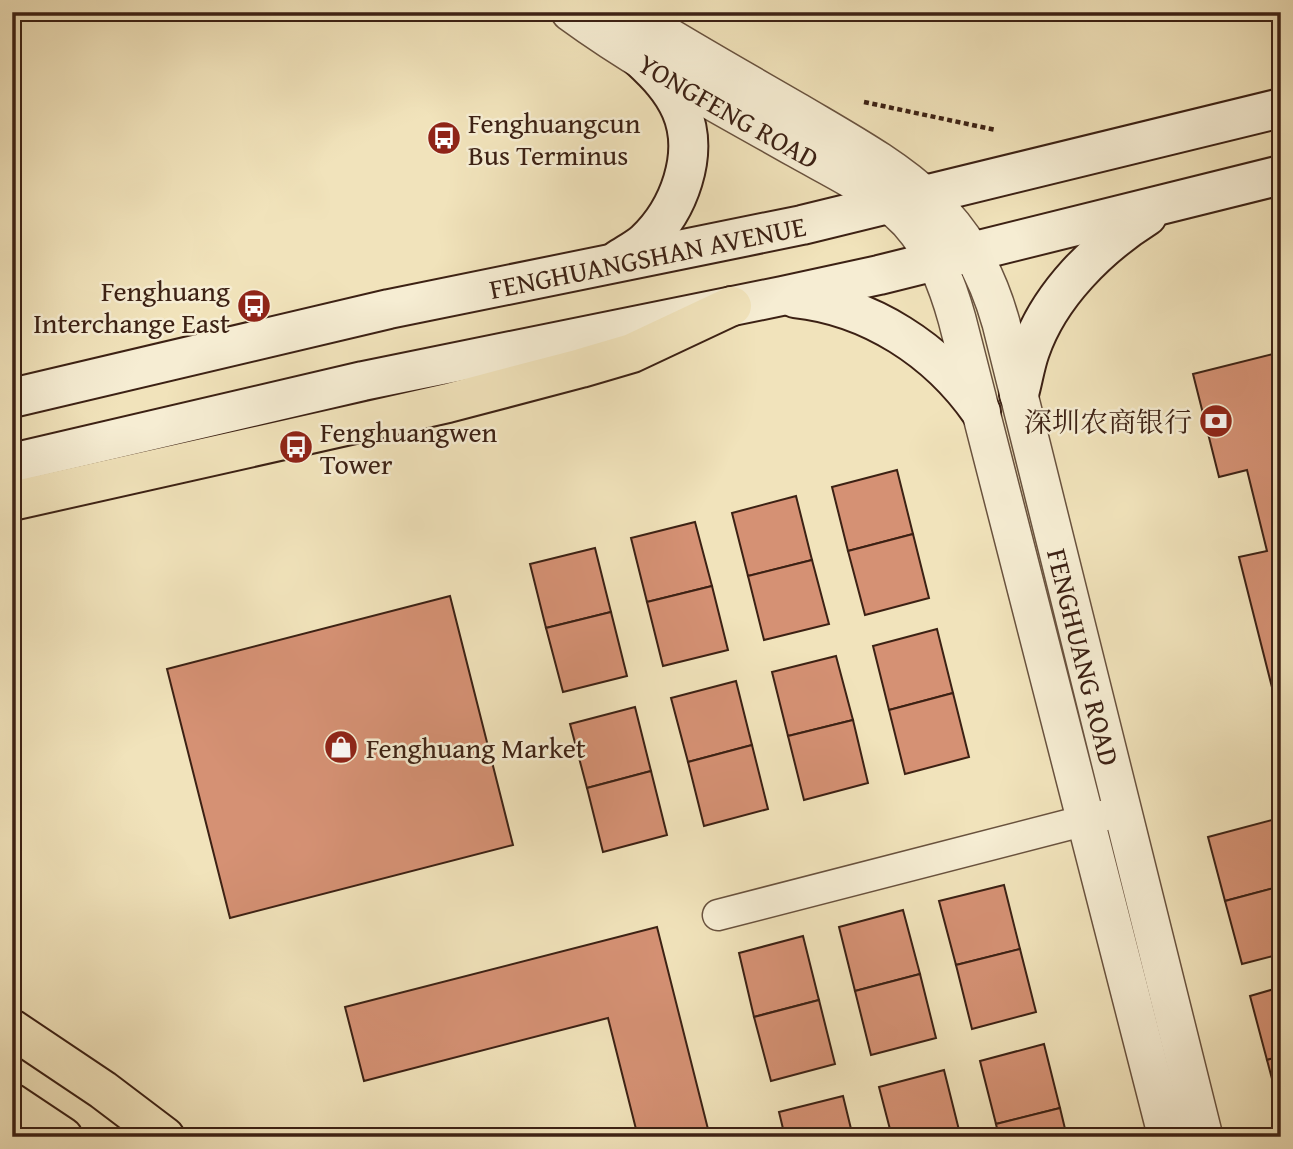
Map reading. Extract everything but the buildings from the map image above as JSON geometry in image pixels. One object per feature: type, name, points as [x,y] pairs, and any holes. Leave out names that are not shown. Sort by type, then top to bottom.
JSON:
[{"type":"main road","points":[[610,264],[644,242],[664,219],[680,189],[688,157],[687,133],[680,108],[666,85],[641,60]]},
{"type":"main road","name":"FENGHUANGSHAN AVENUE","points":[[12,398],[389,309],[802,225],[1281,108]]},
{"type":"main road","points":[[12,463],[402,373],[782,296],[1281,176]]},
{"type":"main road","points":[[1019,394],[1030,350],[1065,290],[1087,264],[1113,240],[1167,204]]},
{"type":"main road","points":[[782,296],[812,299],[845,308],[898,333],[944,368],[970,395],[981,412]]},
{"type":"main road","points":[[12,501],[448,403],[581,368],[632,353],[732,306]]},
{"type":"main road","points":[[12,1029],[103,1090],[165,1137]]},
{"type":"main road","points":[[12,1103],[63,1137]]},
{"type":"street","name":"YONGFENG ROAD","points":[[570,12],[641,60],[908,199]]},
{"type":"street","name":"YONGFENG ROAD","points":[[628,12],[887,165],[908,199]]},
{"type":"street","name":"FENGHUANG ROAD","points":[[908,199],[952,222],[972,252],[997,308],[1204,1137]]},
{"type":"street","name":"FENGHUANG ROAD","points":[[908,199],[923,240],[936,261],[951,296],[1167,1137]]},
{"type":"street","points":[[718,915],[1123,810]]},
{"type":"path","points":[[864,102],[996,130]]},
{"type":"place","name":"Fenghuangcun Bus Terminus","points":[[444,138]]},
{"type":"place","name":"Fenghuang Interchange East","points":[[254,306]]},
{"type":"place","name":"深圳农商银行","points":[[1216,421]]},
{"type":"place","name":"Fenghuangwen Tower","points":[[296,447]]},
{"type":"place","name":"Fenghuang Market","points":[[341,747]]}]
